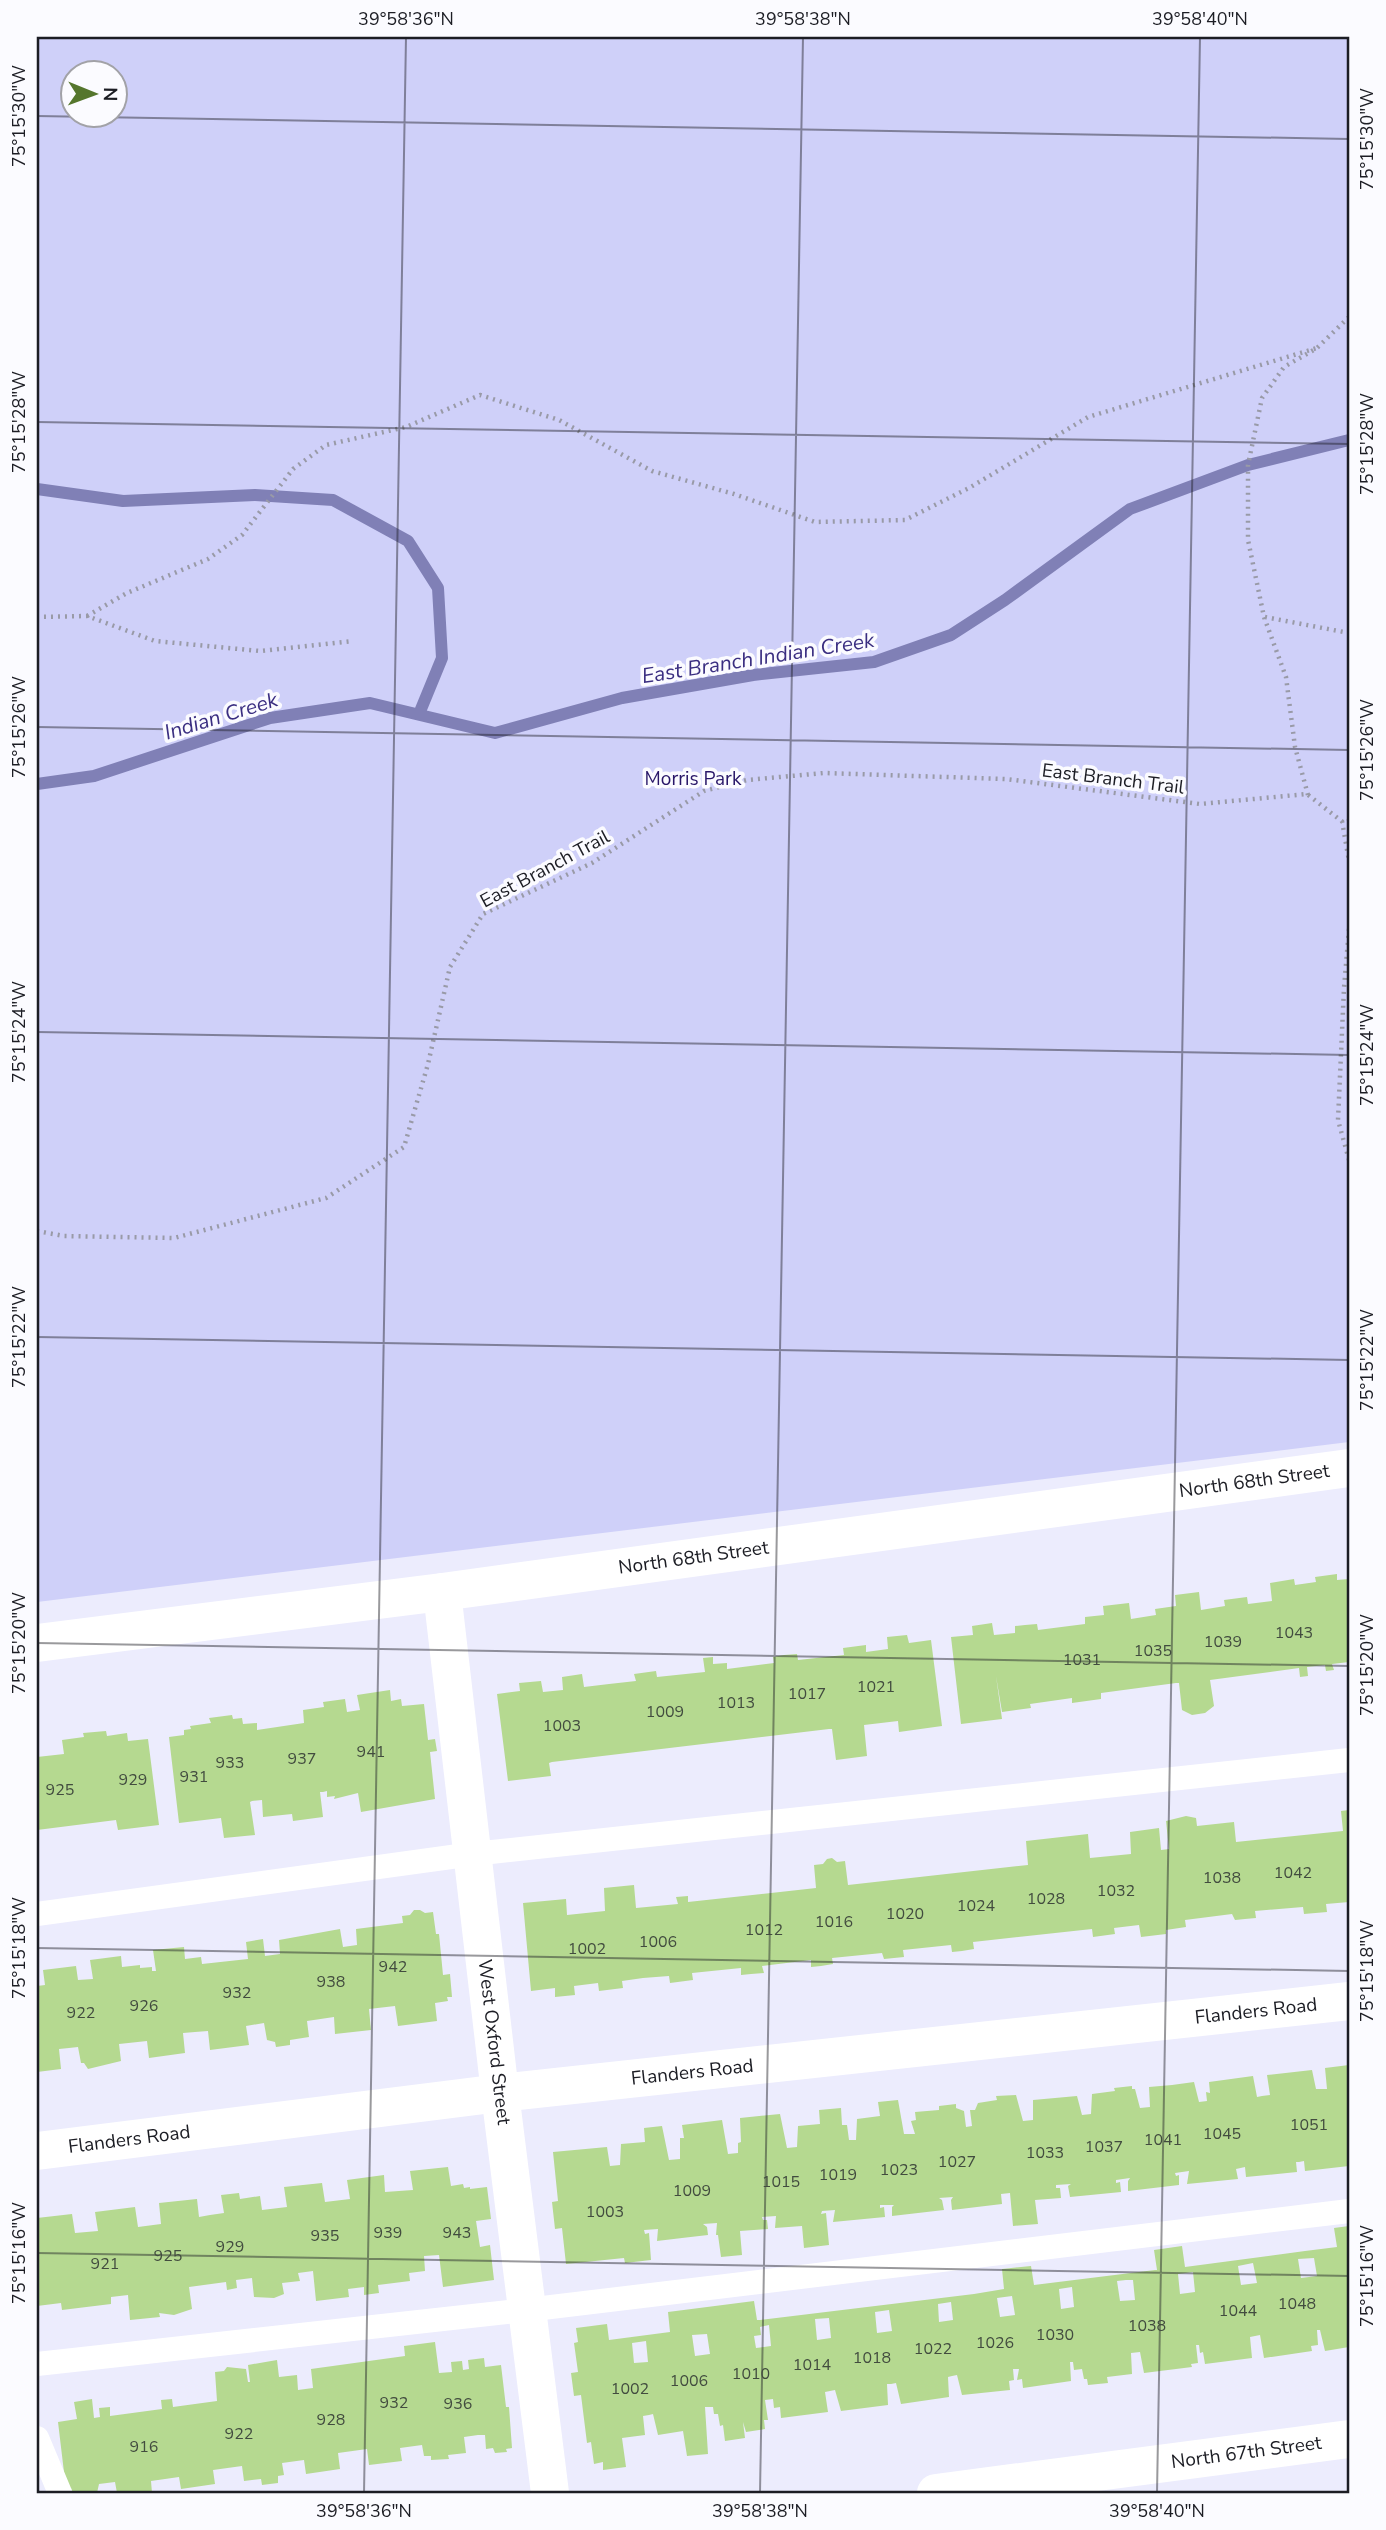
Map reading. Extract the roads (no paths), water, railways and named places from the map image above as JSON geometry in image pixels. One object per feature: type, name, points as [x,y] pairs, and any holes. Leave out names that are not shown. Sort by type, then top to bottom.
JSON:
[{"type":"street","name":"North 68th Street","points":[[37,1643],[442,1592],[1349,1468]]},
{"type":"street","name":"West Oxford Street","points":[[442,1592],[550,2493]]},
{"type":"street","name":"Flanders Road","points":[[37,2151],[500,2093],[1349,2001]]},
{"type":"street","name":"North 67th Street","points":[[936,2493],[1349,2440]]},
{"type":"lane","points":[[37,1914],[473,1854],[1349,1760]]},
{"type":"lane","points":[[37,2364],[526,2310],[1349,2211]]},
{"type":"lane","points":[[37,2438],[60,2493]]},
{"type":"waterway","name":"East Branch Indian Creek","points":[[37,784],[94,776],[270,718],[370,703],[495,733],[622,698],[753,675],[874,662],[951,635],[1005,600],[1130,509],[1248,465],[1349,440]]},
{"type":"waterway","points":[[37,489],[123,501],[255,495],[333,500],[408,541],[438,588],[442,658],[419,714]]},
{"type":"water label","name":"Indian Creek","points":[[221,716]]},
{"type":"park label","name":"Morris Park","points":[[693,779]]}]
